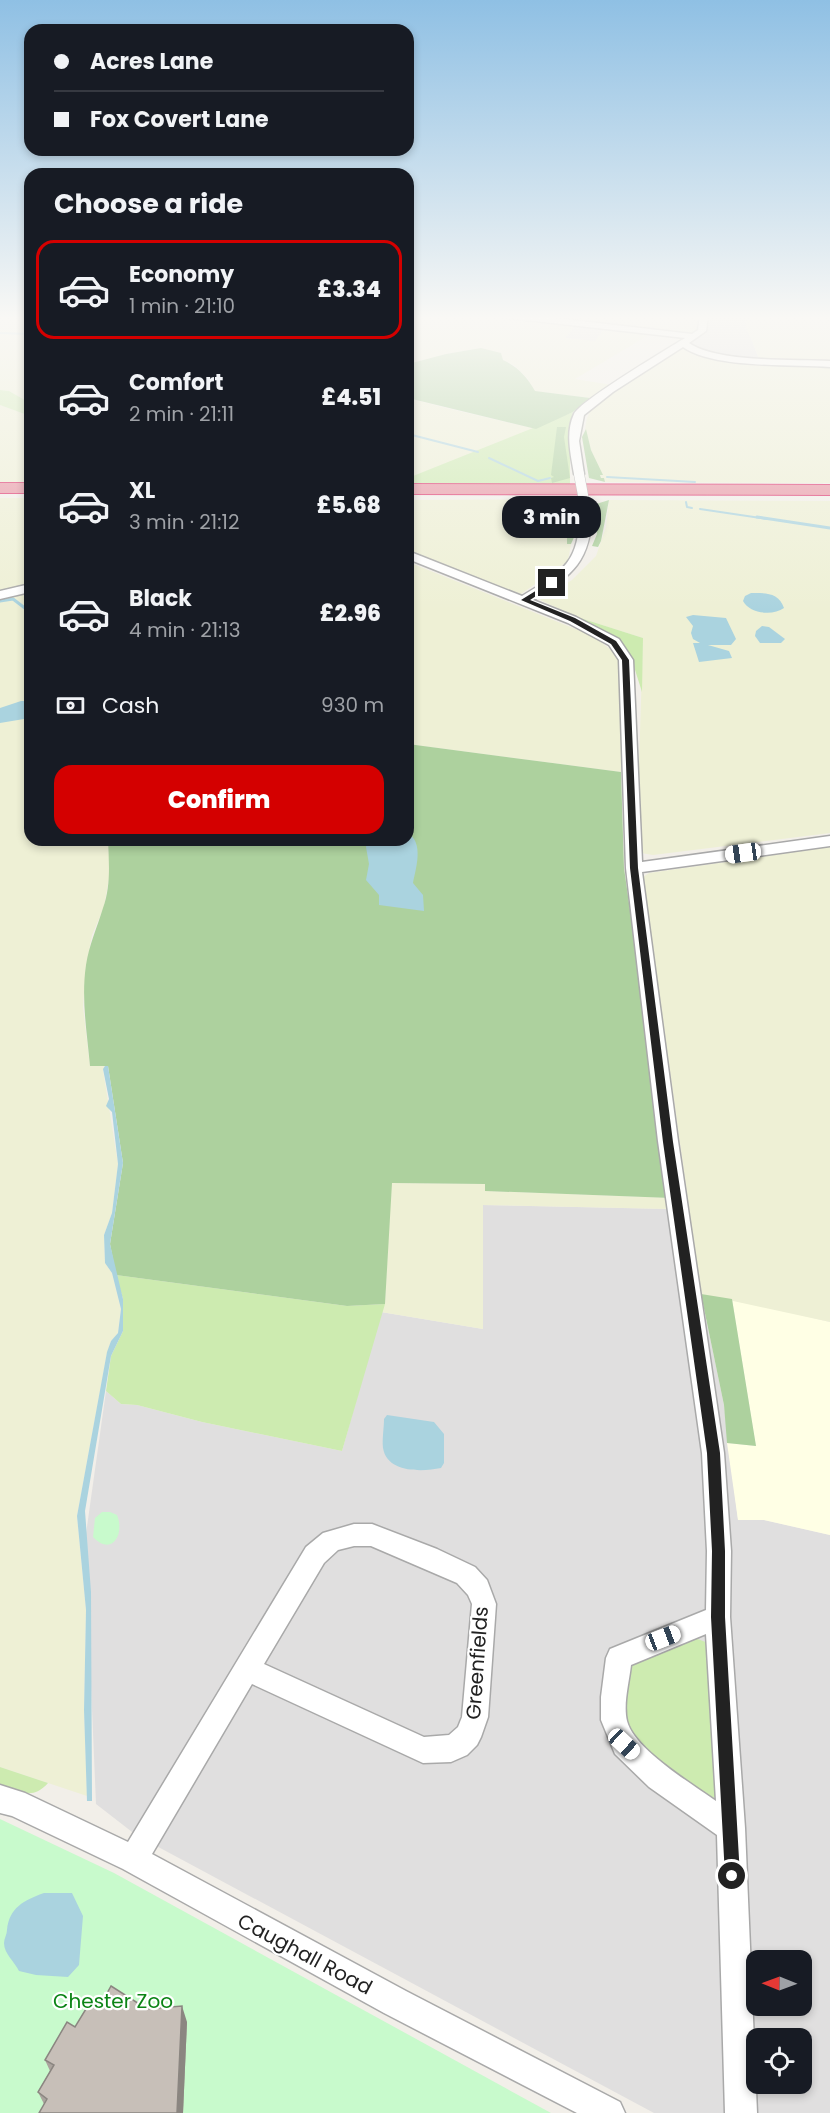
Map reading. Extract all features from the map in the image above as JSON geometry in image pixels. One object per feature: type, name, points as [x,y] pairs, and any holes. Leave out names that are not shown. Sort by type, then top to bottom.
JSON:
[{"type":"highway","points":[[0,488],[24,488]]},
{"type":"highway","points":[[414,489],[830,490]]},
{"type":"highway","points":[[0,495],[24,495]]},
{"type":"highway","points":[[414,495],[830,496]]},
{"type":"street","points":[[524,600],[552,583],[576,564],[587,536],[586,511],[574,441],[580,414]]},
{"type":"street","points":[[414,557],[572,620],[614,642],[626,660],[634,868],[668,1142],[713,1453],[719,1551],[718,1617],[730,1828],[741,2113]]},
{"type":"street","points":[[0,596],[24,590]]},
{"type":"street","points":[[634,868],[830,841]]},
{"type":"street","name":"Greenfields","points":[[133,1859],[315,1555],[331,1541],[354,1535],[372,1535],[428,1557],[466,1575],[478,1588],[484,1604],[475,1717],[471,1733],[461,1745],[445,1751],[423,1750],[247,1669]]},
{"type":"street","points":[[718,1617],[619,1658],[614,1697],[614,1720],[624,1744],[659,1777],[730,1828]]},
{"type":"street","name":"Caughall Road","points":[[0,1799],[15,1803],[133,1859],[365,1986],[609,2113]]},
{"type":"shaded area","points":[[0,414],[23,414],[24,482],[0,482]]},
{"type":"shaded area","points":[[414,414],[470,414],[536,429],[414,476]]},
{"type":"shaded area","points":[[589,414],[830,414],[830,483],[605,482],[604,478],[601,478],[600,475],[602,475],[585,429]]},
{"type":"shaded area","points":[[0,498],[24,498],[24,587],[0,592]]},
{"type":"shaded area","points":[[576,499],[573,505],[559,503],[567,529],[567,543],[571,544],[568,561],[521,594],[414,554],[414,500]]},
{"type":"shaded area","points":[[609,500],[830,501],[830,833],[653,855],[641,853],[639,764],[643,638],[577,617],[540,600],[572,580],[596,556],[606,527]]},
{"type":"shaded area","points":[[414,564],[593,636],[615,653],[621,666],[623,695],[621,772],[414,745]]},
{"type":"shaded area","points":[[24,593],[24,846],[108,846],[110,873],[104,907],[92,935],[86,967],[83,1007],[90,1066],[105,1066],[103,1070],[118,1164],[112,1213],[104,1235],[105,1263],[112,1273],[121,1309],[118,1333],[111,1341],[107,1353],[77,1516],[86,1610],[84,1710],[87,1796],[0,1767],[0,598]]},
{"type":"shaded area","points":[[830,847],[830,1322],[701,1294],[643,877],[649,873]]},
{"type":"shaded area","points":[[391,1183],[485,1184],[486,1191],[671,1198],[669,1209],[483,1205],[483,1329],[381,1312],[385,1304]]},
{"type":"shaded area","points":[[482,1205],[669,1209],[680,1287],[701,1294],[724,1405],[738,1520],[764,1520],[830,1535],[830,2113],[654,2113],[136,1835],[96,1804],[85,1541],[106,1391],[121,1404],[137,1405],[202,1422],[342,1451],[381,1312],[483,1329]]},
{"type":"shaded area","points":[[732,1299],[830,1322],[830,1535],[764,1520],[738,1520],[727,1443],[756,1446]]},
{"type":"green space","points":[[472,414],[570,414],[536,429]]},
{"type":"green space","points":[[573,414],[570,427],[570,485],[414,485],[414,476]]},
{"type":"green space","points":[[557,427],[566,427],[564,437],[570,478],[552,483],[551,478],[554,477],[551,475]]},
{"type":"green space","points":[[586,429],[591,450],[603,475],[600,475],[601,478],[604,478],[605,482],[589,478],[582,437]]},
{"type":"green space","points":[[609,500],[601,541],[598,547],[592,546],[597,534],[593,505]]},
{"type":"green space","points":[[559,502],[573,505],[576,533],[571,544],[567,544],[567,529]]},
{"type":"green space","points":[[577,617],[643,638],[642,692],[630,654],[615,639]]},
{"type":"green space","points":[[414,745],[621,772],[624,868],[671,1198],[485,1191],[485,1184],[392,1183],[385,1304],[347,1306],[116,1275],[110,1244],[123,1163],[108,1066],[90,1066],[84,1003],[87,958],[106,900],[109,874],[108,846],[414,846]]},
{"type":"green space","points":[[116,1275],[347,1306],[385,1304],[342,1451],[202,1422],[137,1405],[121,1404],[106,1391],[111,1356],[123,1331],[123,1299]]},
{"type":"green space","points":[[701,1294],[732,1299],[756,1446],[727,1443],[724,1405]]},
{"type":"green space","points":[[102,1512],[117,1515],[119,1522],[118,1536],[111,1544],[106,1545],[93,1537],[95,1518]]},
{"type":"green space","points":[[695,1638],[708,1643],[721,1790],[710,1799],[636,1748],[625,1720],[627,1669],[634,1661]]},
{"type":"green space","points":[[0,1767],[48,1783],[37,1792],[26,1793],[14,1790],[0,1785]]},
{"type":"green space","name":"Chester Zoo","points":[[0,1819],[114,1873],[551,2113],[0,2113]]},
{"type":"water","points":[[751,593],[775,596],[784,608],[768,613],[751,609],[743,601],[745,596]]},
{"type":"water","points":[[693,615],[726,618],[736,639],[731,645],[708,645],[729,651],[732,658],[699,662],[693,643],[700,643],[693,639],[691,633],[693,626],[686,617]]},
{"type":"water","points":[[762,626],[769,627],[785,639],[781,643],[760,643],[755,636],[756,631]]},
{"type":"water","points":[[24,701],[24,719],[0,723],[0,708]]},
{"type":"water","points":[[414,839],[417,863],[413,883],[423,895],[424,911],[379,905],[379,895],[366,880],[369,864],[366,847],[414,846]]},
{"type":"water","points":[[108,1066],[123,1163],[110,1244],[123,1299],[123,1331],[111,1356],[85,1511],[91,1592],[92,1801],[87,1801],[84,1710],[86,1610],[77,1516],[107,1352],[111,1341],[118,1333],[121,1309],[112,1273],[105,1263],[104,1235],[112,1213],[118,1164],[112,1112],[106,1106],[109,1099],[103,1069]]},
{"type":"water","points":[[387,1415],[434,1422],[444,1434],[444,1463],[441,1468],[406,1469],[391,1462],[383,1448],[384,1419]]},
{"type":"water","points":[[44,1893],[72,1893],[83,1916],[79,1965],[68,1977],[36,1975],[19,1971],[4,1947],[8,1922],[14,1910],[24,1902]]},
{"type":"building","points":[[111,1986],[147,2009],[182,2006],[177,2113],[39,2113],[47,2099],[38,2092],[54,2065],[45,2060],[67,2022],[75,2027],[92,1999],[101,2004]]},
{"type":"waterway","points":[[414,436],[478,452]]},
{"type":"waterway","points":[[489,458],[538,481],[550,478]]},
{"type":"waterway","points":[[607,477],[695,482]]},
{"type":"waterway","points":[[686,502],[687,507],[692,508]]},
{"type":"waterway","points":[[700,509],[767,519]]},
{"type":"waterway","points":[[757,517],[830,528]]},
{"type":"waterway","points":[[0,601],[13,599],[24,607]]},
{"type":"route","points":[[552,583],[524,600],[572,620],[614,642],[626,660],[634,868],[668,1142],[713,1453],[719,1551],[718,1617],[732,1876]]}]
